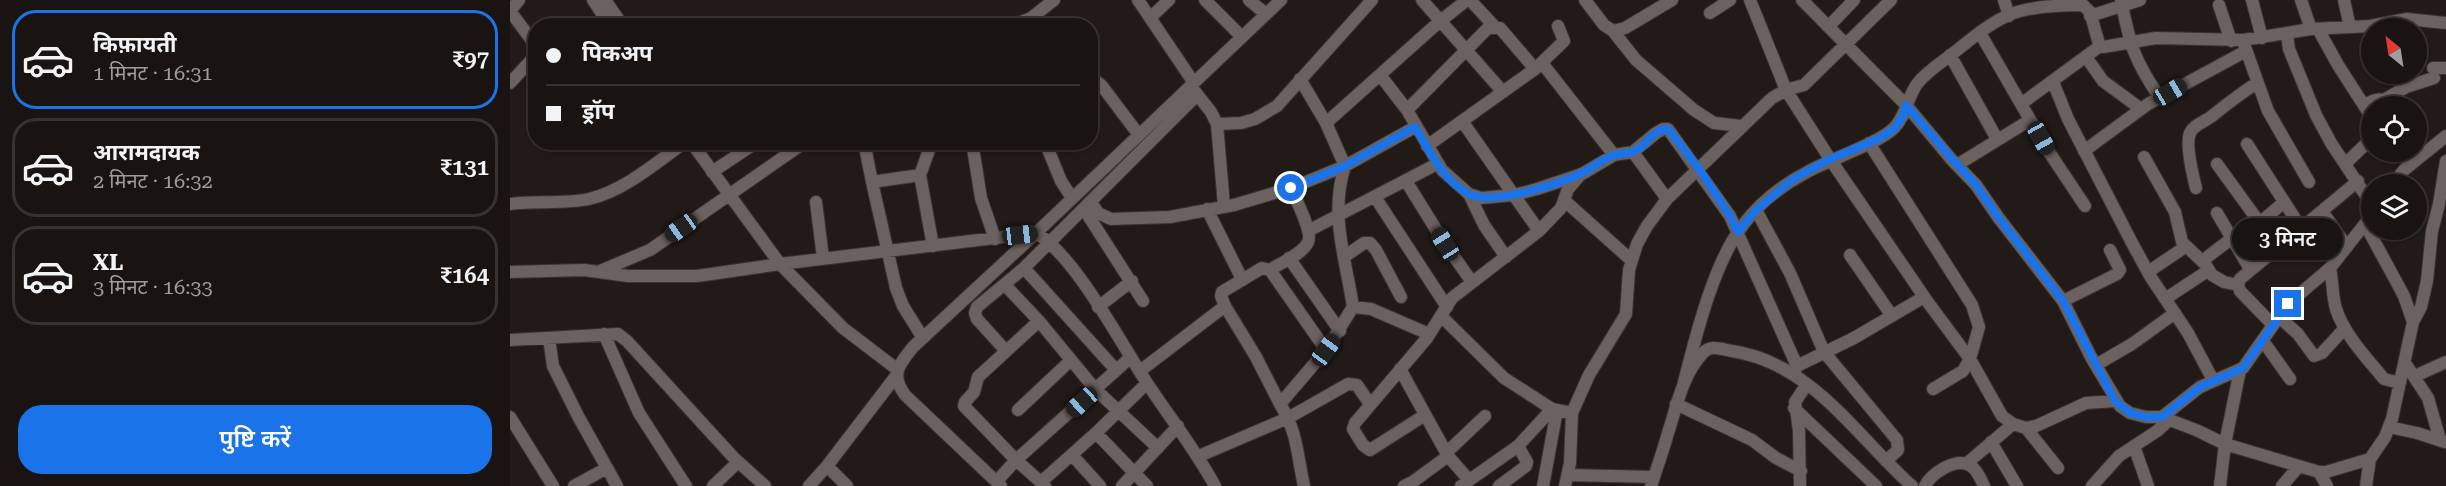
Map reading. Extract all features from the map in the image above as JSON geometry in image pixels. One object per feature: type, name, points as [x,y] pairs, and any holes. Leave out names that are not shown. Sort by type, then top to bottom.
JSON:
[{"type":"street","points":[[519,0],[510,11],[528,35]]},
{"type":"street","points":[[593,0],[605,18]]},
{"type":"street","points":[[605,0],[617,18]]},
{"type":"street","points":[[1030,18],[1054,0]]},
{"type":"street","points":[[1138,0],[1217,124],[1224,206]]},
{"type":"street","points":[[1150,18],[1169,0]]},
{"type":"street","points":[[1205,0],[1242,37]]},
{"type":"street","points":[[1249,0],[1266,14]]},
{"type":"street","points":[[1006,351],[977,319],[975,313],[977,307],[1024,268],[1088,206],[1194,88],[1281,0]]},
{"type":"street","points":[[1217,124],[1241,123],[1268,113],[1277,106],[1372,0]]},
{"type":"street","points":[[1422,0],[1503,92]]},
{"type":"street","points":[[1326,123],[1439,22],[1469,0],[1495,27]]},
{"type":"street","points":[[1585,0],[1604,25],[1613,30],[1636,60],[1694,110],[1714,123],[1741,126]]},
{"type":"street","points":[[1613,30],[1624,28],[1672,0]]},
{"type":"street","points":[[1710,13],[1730,0]]},
{"type":"street","points":[[1750,0],[1786,90],[1924,297],[1970,359],[2002,416],[2013,424],[2026,428],[2036,426],[2086,403],[2115,401]]},
{"type":"street","points":[[1802,0],[1906,105],[1976,185],[2063,301],[2115,401],[2130,413],[2165,419],[2225,444],[2319,472],[2370,459]]},
{"type":"street","points":[[1829,26],[1854,0]]},
{"type":"street","points":[[1891,0],[1804,85],[1786,90],[1772,98],[1741,126],[1667,199],[1647,226],[1631,260],[1626,314],[1589,375],[1572,413],[1570,463],[1566,480],[1653,482],[1718,271],[1738,232],[1756,210],[1785,185],[1830,159],[1869,143],[1894,129],[1902,118],[1911,93],[1924,75],[1980,33],[2009,16],[2021,11],[2056,4],[2083,5],[2088,8],[2100,46]]},
{"type":"street","points":[[2004,0],[2009,16]]},
{"type":"street","points":[[2090,16],[2122,2],[2140,0]]},
{"type":"street","points":[[2252,0],[2262,38]]},
{"type":"street","points":[[2344,0],[2350,27]]},
{"type":"street","points":[[2302,1],[2315,29],[2361,100]]},
{"type":"street","points":[[2122,2],[2129,41],[2140,69],[2160,98]]},
{"type":"street","points":[[2219,5],[2240,44],[2268,111],[2309,182]]},
{"type":"street","points":[[2084,151],[2141,109],[2240,44],[2315,29],[2407,19],[2446,23]]},
{"type":"street","points":[[1427,146],[1539,66],[1564,41],[1558,26]]},
{"type":"street","points":[[1407,110],[1467,52],[1488,28],[1500,28],[1539,66],[1614,155]]},
{"type":"street","points":[[1980,33],[2030,120],[2085,206]]},
{"type":"street","points":[[2287,34],[2289,49],[2316,115],[2361,186]]},
{"type":"street","points":[[2021,104],[2100,46],[2106,47],[2129,41],[2156,38],[2240,44]]},
{"type":"street","points":[[1950,55],[1997,139]]},
{"type":"street","points":[[2086,57],[2103,81],[2141,109]]},
{"type":"street","points":[[510,83],[528,64]]},
{"type":"street","points":[[2396,96],[2406,87],[2446,68]]},
{"type":"street","points":[[1380,75],[1407,110],[1437,164],[1469,195],[1484,225],[1506,257]]},
{"type":"street","points":[[1280,404],[1326,350],[1353,307],[1338,217],[1338,187],[1345,166],[1326,123],[1300,79]]},
{"type":"street","points":[[2053,82],[2084,151],[2148,272],[2175,313],[2213,380]]},
{"type":"street","points":[[1098,83],[1139,135]]},
{"type":"street","points":[[2196,188],[2188,146],[2189,134],[2192,129],[2257,83]]},
{"type":"street","points":[[1131,357],[1016,460],[999,484],[897,385],[899,365],[913,347],[1139,135],[1194,88]]},
{"type":"street","points":[[1957,165],[2030,120]]},
{"type":"street","points":[[1462,121],[1539,231]]},
{"type":"street","points":[[1088,206],[1111,219],[1170,217],[1224,206],[1291,188],[1345,166],[1415,127]]},
{"type":"street","points":[[1469,195],[1481,198],[1514,195],[1537,189],[1582,174],[1614,155],[1633,152],[1656,133],[1668,129],[1699,169],[1730,216],[1796,370],[1807,384],[1830,401],[1912,486]]},
{"type":"street","points":[[2427,152],[2446,136]]},
{"type":"street","points":[[1869,143],[1972,305],[1979,327],[1970,359],[1963,371],[1933,389]]},
{"type":"street","points":[[2247,144],[2301,228]]},
{"type":"street","points":[[2345,164],[2361,149]]},
{"type":"street","points":[[510,204],[589,199],[642,173],[674,150]]},
{"type":"street","points":[[697,150],[780,264],[843,328],[897,373]]},
{"type":"street","points":[[712,172],[745,150]]},
{"type":"street","points":[[599,272],[650,250],[793,150]]},
{"type":"street","points":[[866,150],[896,288],[903,306],[923,338]]},
{"type":"street","points":[[929,150],[920,175],[933,246]]},
{"type":"street","points":[[973,150],[981,198],[995,238]]},
{"type":"street","points":[[1048,150],[1061,181],[1072,198]]},
{"type":"street","points":[[1633,152],[1667,199]]},
{"type":"street","points":[[2144,157],[2175,212],[2185,247],[2217,279],[2238,285]]},
{"type":"street","points":[[2366,486],[2370,459],[2389,427],[2413,322],[2421,307],[2427,281],[2432,231],[2442,215],[2446,161]]},
{"type":"street","points":[[2401,174],[2414,162]]},
{"type":"street","points":[[1308,231],[1437,164]]},
{"type":"street","points":[[2217,164],[2259,222]]},
{"type":"street","points":[[1425,415],[1370,450],[1363,445],[1353,425],[1429,334],[1460,290],[1539,231],[1565,201],[1568,189],[1582,174]]},
{"type":"street","points":[[872,182],[920,175]]},
{"type":"street","points":[[1406,181],[1445,244],[1472,282]]},
{"type":"street","points":[[2345,328],[2322,353],[2314,356],[2298,334],[2276,321],[2240,291],[2238,285],[2240,279],[2250,269],[2358,181]]},
{"type":"street","points":[[1270,270],[1308,244],[1308,231],[1291,188]]},
{"type":"street","points":[[1375,197],[1445,312],[1504,378],[1554,409],[1572,413]]},
{"type":"street","points":[[1565,201],[1631,260]]},
{"type":"street","points":[[816,202],[823,258]]},
{"type":"street","points":[[2270,253],[2255,231],[2259,222],[2284,202]]},
{"type":"street","points":[[1088,206],[1143,301]]},
{"type":"street","points":[[1207,210],[1242,279]]},
{"type":"street","points":[[1756,210],[1790,273],[1824,352],[1897,440],[1898,450],[1886,461]]},
{"type":"street","points":[[2322,211],[2347,247]]},
{"type":"street","points":[[2217,213],[2250,269]]},
{"type":"street","points":[[2220,486],[2225,444],[2240,370],[2288,304],[2330,268],[2361,228]]},
{"type":"street","points":[[510,272],[564,270],[628,276],[697,276],[823,258],[1036,233],[1051,242],[1082,281],[1147,383],[1199,456],[1210,484]]},
{"type":"street","points":[[2165,299],[2231,239]]},
{"type":"street","points":[[2378,240],[2404,296],[2413,322]]},
{"type":"street","points":[[1344,257],[1364,243],[1370,243],[1401,297]]},
{"type":"street","points":[[2148,272],[2185,247]]},
{"type":"street","points":[[2063,301],[2117,274],[2120,270],[2119,266],[2110,250]]},
{"type":"street","points":[[1850,255],[1892,316]]},
{"type":"street","points":[[1289,258],[1340,331]]},
{"type":"street","points":[[1024,268],[1116,370]]},
{"type":"street","points":[[1304,486],[1302,464],[1288,418],[1256,357],[1225,306],[1221,296],[1222,292],[1262,268],[1270,270],[1326,350]]},
{"type":"street","points":[[2330,268],[2334,283],[2334,304],[2345,328],[2384,379],[2400,383]]},
{"type":"street","points":[[1098,307],[1132,281]]},
{"type":"street","points":[[1005,285],[1039,321],[1095,389],[1158,448]]},
{"type":"street","points":[[1796,370],[1924,297]]},
{"type":"street","points":[[1140,371],[1225,306]]},
{"type":"street","points":[[1353,307],[1371,309],[1429,334]]},
{"type":"street","points":[[2096,365],[2132,344],[2175,313]]},
{"type":"street","points":[[1039,321],[978,376],[974,392],[964,406],[1016,460],[1043,484],[1147,383]]},
{"type":"street","points":[[604,334],[639,413],[686,486]]},
{"type":"street","points":[[510,340],[618,334],[738,462],[765,486]]},
{"type":"street","points":[[549,338],[554,366],[617,486]]},
{"type":"street","points":[[2263,341],[2290,379]]},
{"type":"street","points":[[1684,382],[1702,354],[1713,347],[1753,355],[1796,370]]},
{"type":"street","points":[[1018,410],[1070,361]]},
{"type":"street","points":[[2415,376],[2446,362]]},
{"type":"street","points":[[2404,363],[2428,398],[2443,441]]},
{"type":"street","points":[[1400,369],[1447,455],[1472,482],[1518,446],[1554,409]]},
{"type":"street","points":[[2092,486],[2109,465],[2157,431],[2165,419],[2213,380],[2240,370]]},
{"type":"street","points":[[809,486],[827,466],[897,373]]},
{"type":"street","points":[[1199,456],[1288,418],[1348,384],[1357,385],[1370,404]]},
{"type":"street","points":[[1800,486],[1799,431],[1794,408],[1797,396],[1807,384]]},
{"type":"street","points":[[1676,404],[1752,440],[1776,458],[1801,471]]},
{"type":"street","points":[[1794,408],[1876,486]]},
{"type":"street","points":[[1544,486],[1554,409]]},
{"type":"street","points":[[1404,486],[1447,455],[1485,416]]},
{"type":"street","points":[[510,417],[551,485]]},
{"type":"street","points":[[1966,464],[2013,424]]},
{"type":"street","points":[[1122,486],[1178,426]]},
{"type":"street","points":[[2389,427],[2443,441]]},
{"type":"street","points":[[2026,428],[2058,468]]},
{"type":"street","points":[[1096,433],[1147,486]]},
{"type":"street","points":[[1991,442],[2017,486]]},
{"type":"street","points":[[1499,486],[1527,462],[1518,446]]},
{"type":"street","points":[[2134,446],[2148,486]]},
{"type":"street","points":[[1072,455],[1100,486]]},
{"type":"street","points":[[713,486],[738,462]]},
{"type":"street","points":[[1925,486],[1929,478],[1937,472],[1955,464],[1966,464],[1976,471],[1984,486]]},
{"type":"street","points":[[827,466],[847,486]]},
{"type":"street","points":[[2282,486],[2299,466]]},
{"type":"street","points":[[574,486],[607,468]]},
{"type":"street","points":[[2319,472],[2327,486]]},
{"type":"route","points":[[1291,188],[1345,166],[1415,127],[1437,164],[1469,195],[1481,198],[1514,195],[1582,174],[1614,155],[1633,152],[1656,133],[1668,129],[1699,169],[1738,232],[1756,210],[1793,179],[1830,159],[1876,140],[1894,129],[1902,118],[1906,105],[1989,201],[1998,217],[2047,279],[2068,309],[2115,401],[2130,413],[2146,417],[2162,417],[2200,387],[2221,377],[2235,374],[2249,361],[2288,304]]}]
